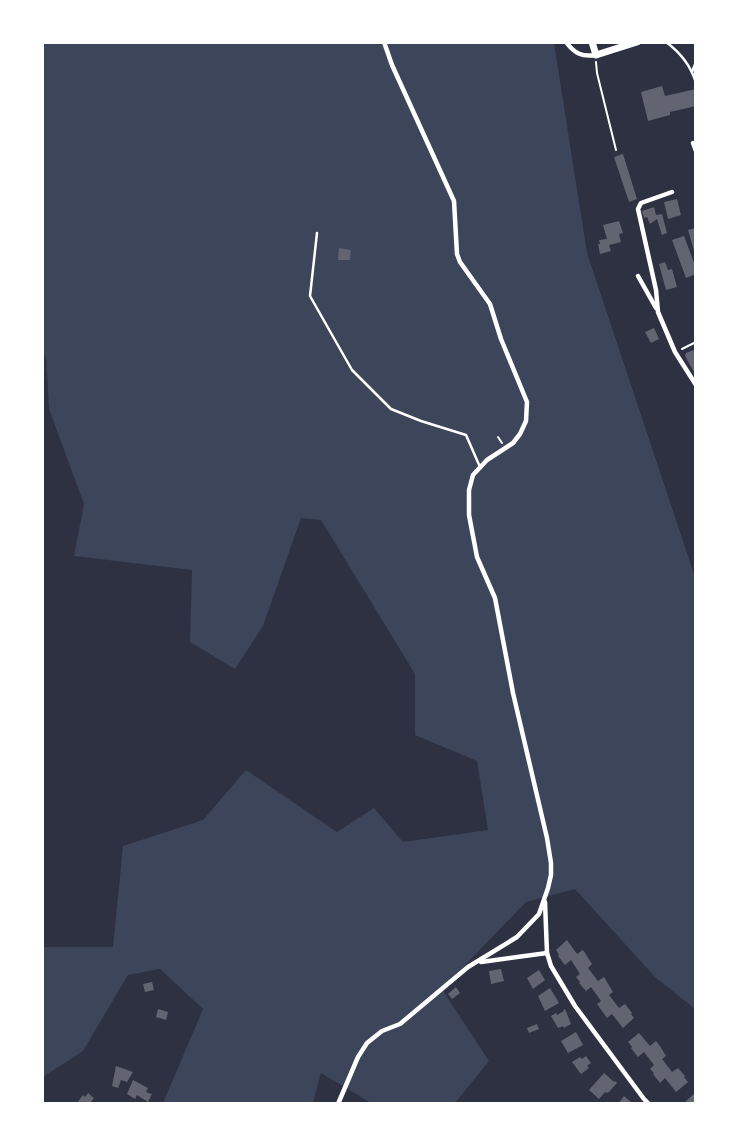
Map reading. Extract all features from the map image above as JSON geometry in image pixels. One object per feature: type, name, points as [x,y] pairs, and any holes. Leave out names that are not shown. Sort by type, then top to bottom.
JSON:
[{"type":"main road","points":[[592,42],[596,54],[637,42]]},
{"type":"street","points":[[338,1104],[358,1057],[373,1037],[400,1024],[455,978],[517,937],[540,914],[551,875],[547,838],[513,693],[495,598],[477,557],[469,515],[469,490],[473,475],[487,460],[513,443],[520,434],[526,421],[527,402],[501,339],[490,304],[460,262],[457,254],[454,201],[392,65],[384,42]]},
{"type":"street","points":[[566,42],[573,51],[582,56],[596,54]]},
{"type":"street","points":[[694,143],[696,151]]},
{"type":"street","points":[[658,312],[656,290],[638,209],[641,203],[672,192]]},
{"type":"street","points":[[638,276],[658,312],[675,352],[696,385]]},
{"type":"street","points":[[544,901],[547,953],[551,966],[575,1006],[649,1104]]},
{"type":"street","points":[[478,962],[547,953]]},
{"type":"lane","points":[[666,42],[677,50],[692,72],[696,83]]},
{"type":"lane","points":[[692,72],[696,62]]},
{"type":"lane","points":[[317,233],[310,296],[352,370],[392,409],[421,421],[466,434],[480,466]]},
{"type":"path","points":[[596,54],[597,73],[616,150]]},
{"type":"path","points":[[675,352],[696,342]]},
{"type":"shaded area","points":[[43,43],[554,43],[587,253],[695,577],[695,1009],[655,977],[575,889],[526,902],[442,989],[489,1061],[455,1103],[371,1103],[321,1073],[313,1103],[163,1103],[203,1009],[160,969],[128,975],[83,1051],[43,1077],[43,947],[113,947],[123,846],[203,820],[246,770],[337,832],[374,808],[403,842],[488,830],[477,761],[415,735],[415,674],[321,520],[301,518],[263,626],[235,669],[190,642],[192,570],[74,556],[84,504],[49,409],[46,356],[43,355]]},
{"type":"building","points":[[662,86],[665,96],[696,89],[696,106],[670,112],[670,115],[648,121],[641,92]]},
{"type":"building","points":[[623,154],[637,199],[629,202],[614,157]]},
{"type":"building","points":[[677,199],[681,215],[668,219],[664,202]]},
{"type":"building","points":[[654,207],[656,215],[662,214],[667,233],[662,235],[657,219],[650,224],[647,217],[644,218],[642,211]]},
{"type":"building","points":[[619,221],[623,233],[619,234],[621,242],[609,245],[611,251],[600,254],[599,240],[607,239],[603,225]]},
{"type":"building","points":[[696,228],[696,254],[695,254],[688,230]]},
{"type":"building","points":[[684,236],[696,268],[696,274],[686,278],[672,240]]},
{"type":"building","points":[[339,248],[351,250],[350,260],[338,260]]},
{"type":"building","points":[[665,262],[668,270],[672,269],[677,287],[666,290],[659,264]]},
{"type":"building","points":[[654,328],[659,339],[651,343],[645,332]]},
{"type":"building","points":[[696,349],[696,372],[694,372],[685,356],[686,353]]},
{"type":"building","points":[[567,940],[577,954],[583,950],[592,964],[588,968],[598,981],[604,977],[613,992],[609,995],[619,1008],[625,1004],[632,1013],[634,1018],[623,1028],[612,1014],[607,1018],[597,1004],[601,1001],[591,987],[586,991],[579,983],[576,977],[580,974],[571,960],[565,965],[558,956],[556,950]]},
{"type":"building","points":[[501,969],[504,981],[491,984],[489,971]]},
{"type":"building","points":[[539,970],[545,980],[533,989],[527,978]]},
{"type":"building","points":[[152,982],[154,990],[145,992],[143,984]]},
{"type":"building","points":[[456,987],[460,993],[452,999],[448,994]]},
{"type":"building","points":[[550,988],[559,1003],[545,1011],[538,996]]},
{"type":"building","points":[[158,1009],[168,1012],[166,1020],[156,1017]]},
{"type":"building","points":[[565,1009],[571,1024],[564,1028],[563,1026],[558,1028],[551,1016],[556,1013],[557,1015]]},
{"type":"building","points":[[537,1024],[539,1029],[529,1033],[527,1028]]},
{"type":"building","points":[[576,1032],[583,1045],[568,1053],[561,1041]]},
{"type":"building","points":[[639,1033],[650,1046],[656,1041],[666,1056],[662,1059],[672,1072],[678,1068],[685,1076],[688,1082],[676,1092],[665,1078],[660,1083],[650,1069],[654,1065],[644,1052],[638,1057],[631,1048],[628,1042]]},
{"type":"building","points":[[586,1056],[591,1063],[587,1066],[589,1068],[581,1074],[572,1062]]},
{"type":"building","points":[[116,1066],[133,1072],[127,1082],[121,1080],[118,1088],[112,1086]]},
{"type":"building","points":[[604,1073],[617,1083],[599,1099],[589,1090]]},
{"type":"building","points":[[133,1080],[148,1088],[146,1092],[152,1094],[148,1102],[137,1095],[135,1099],[127,1094]]},
{"type":"building","points":[[696,1092],[696,1104],[688,1104],[686,1101]]},
{"type":"building","points":[[88,1093],[94,1098],[91,1102],[93,1104],[76,1104],[83,1095],[85,1097]]},
{"type":"building","points":[[624,1096],[631,1102],[634,1104],[618,1104]]}]
